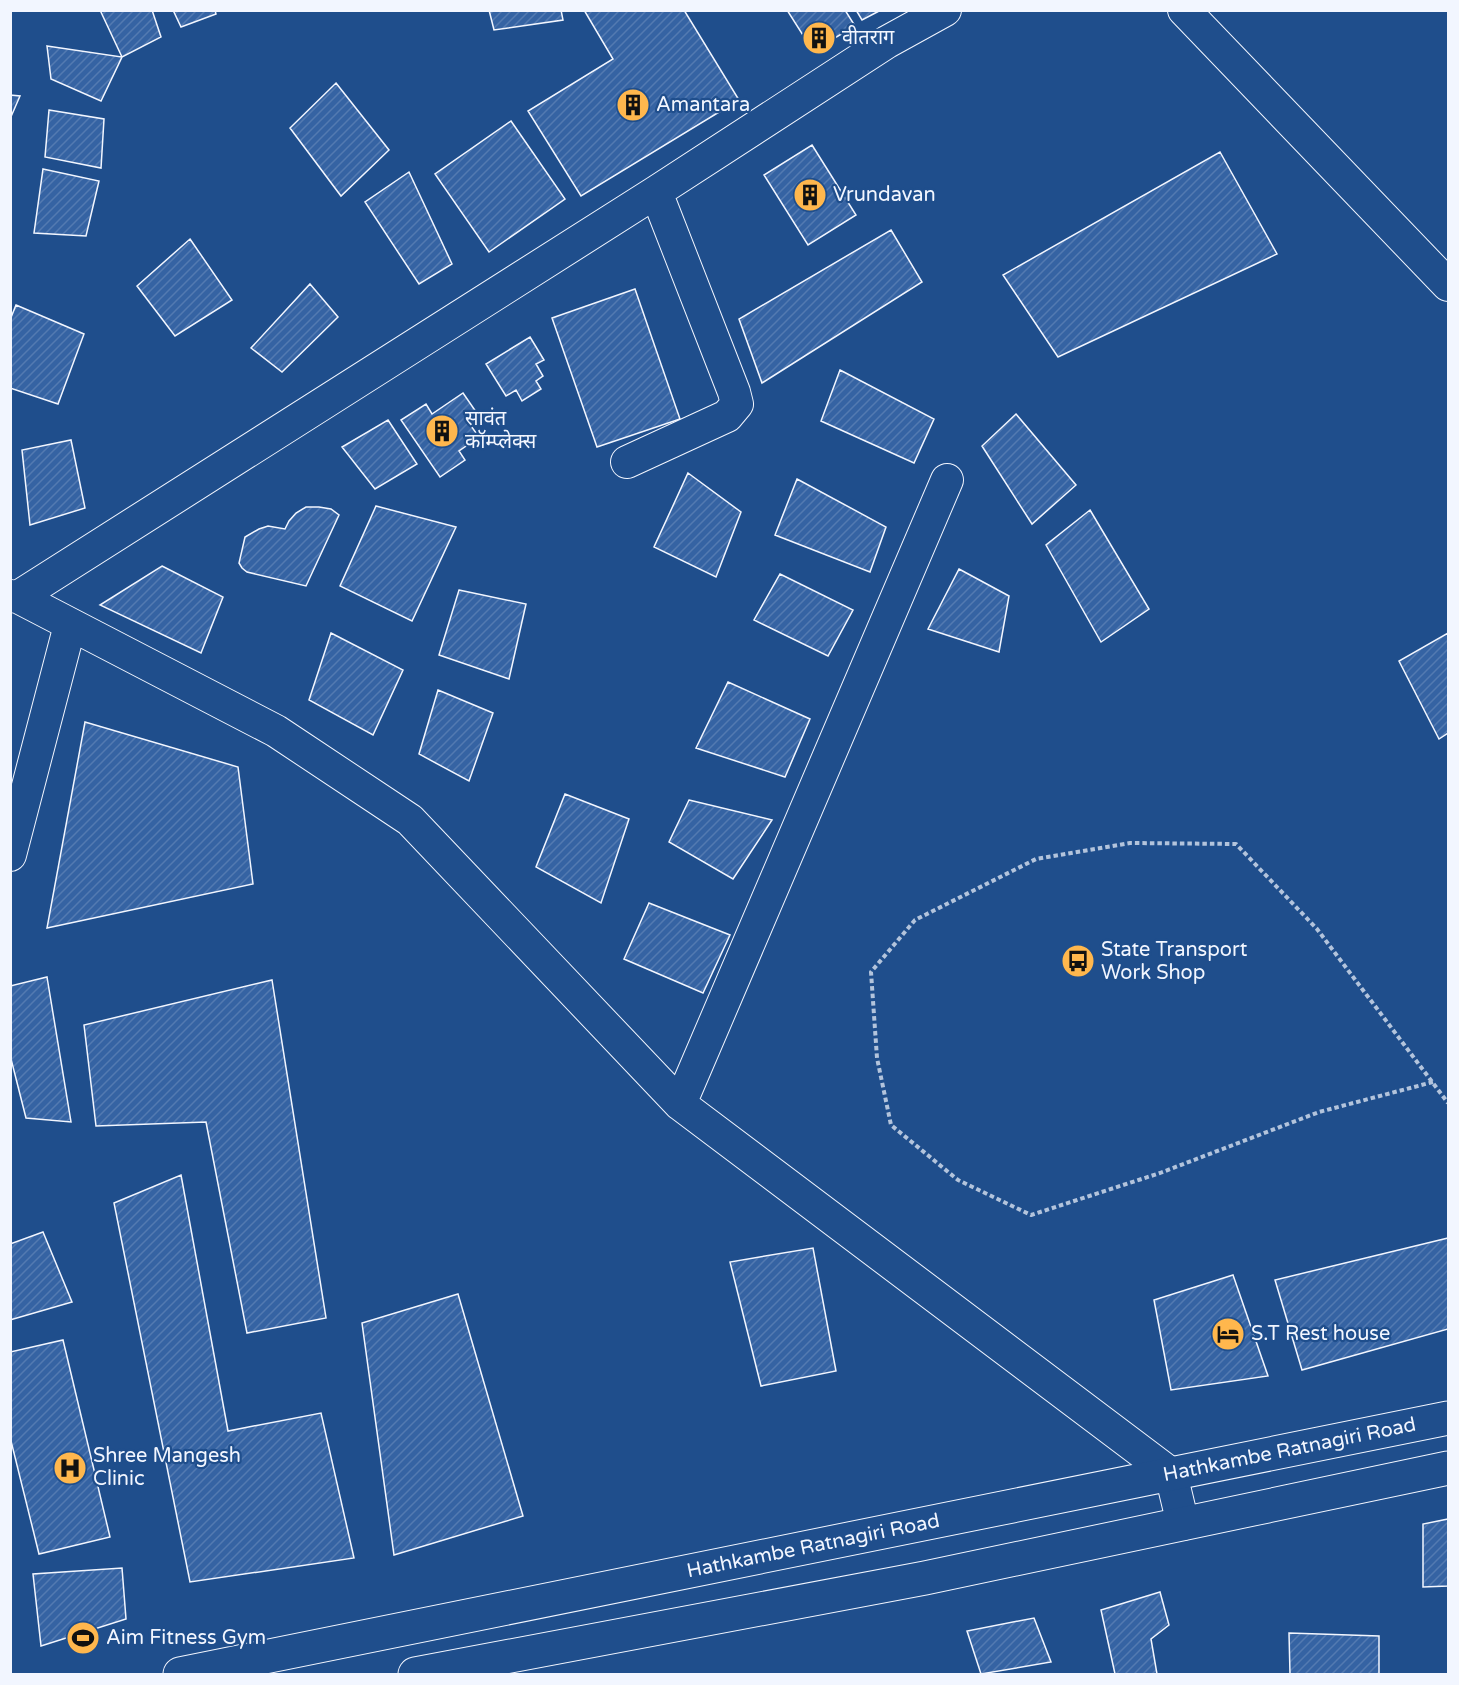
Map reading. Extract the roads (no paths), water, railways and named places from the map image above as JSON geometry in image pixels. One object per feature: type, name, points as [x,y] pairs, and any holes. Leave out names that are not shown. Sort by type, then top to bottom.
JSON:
[{"type":"main road","name":"Hathkambe Ratnagiri Road","points":[[180,1674],[1449,1419]]},
{"type":"main road","points":[[415,1674],[925,1578],[1449,1468]]},
{"type":"street","points":[[14,596],[656,192],[887,42],[945,10]]},
{"type":"street","points":[[1184,10],[1449,285]]},
{"type":"street","points":[[627,462],[727,416],[737,404],[656,192]]},
{"type":"street","points":[[680,1104],[947,480]]},
{"type":"street","points":[[14,596],[276,731],[410,820],[680,1104],[1171,1474],[1184,1524]]},
{"type":"street","points":[[10,855],[70,625]]},
{"type":"place","name":"वीतराग","points":[[819,38]]},
{"type":"place","name":"Amantara","points":[[633,105]]},
{"type":"place","name":"Vrundavan","points":[[810,195]]},
{"type":"place","name":"सावंत कॉम्प्लेक्स","points":[[442,431]]},
{"type":"place","name":"State Transport Work Shop","points":[[1078,961]]},
{"type":"place","name":"S.T Rest house","points":[[1228,1334]]},
{"type":"place","name":"Shree Mangesh Clinic","points":[[70,1468]]},
{"type":"place","name":"Aim Fitness Gym","points":[[83,1638]]}]
